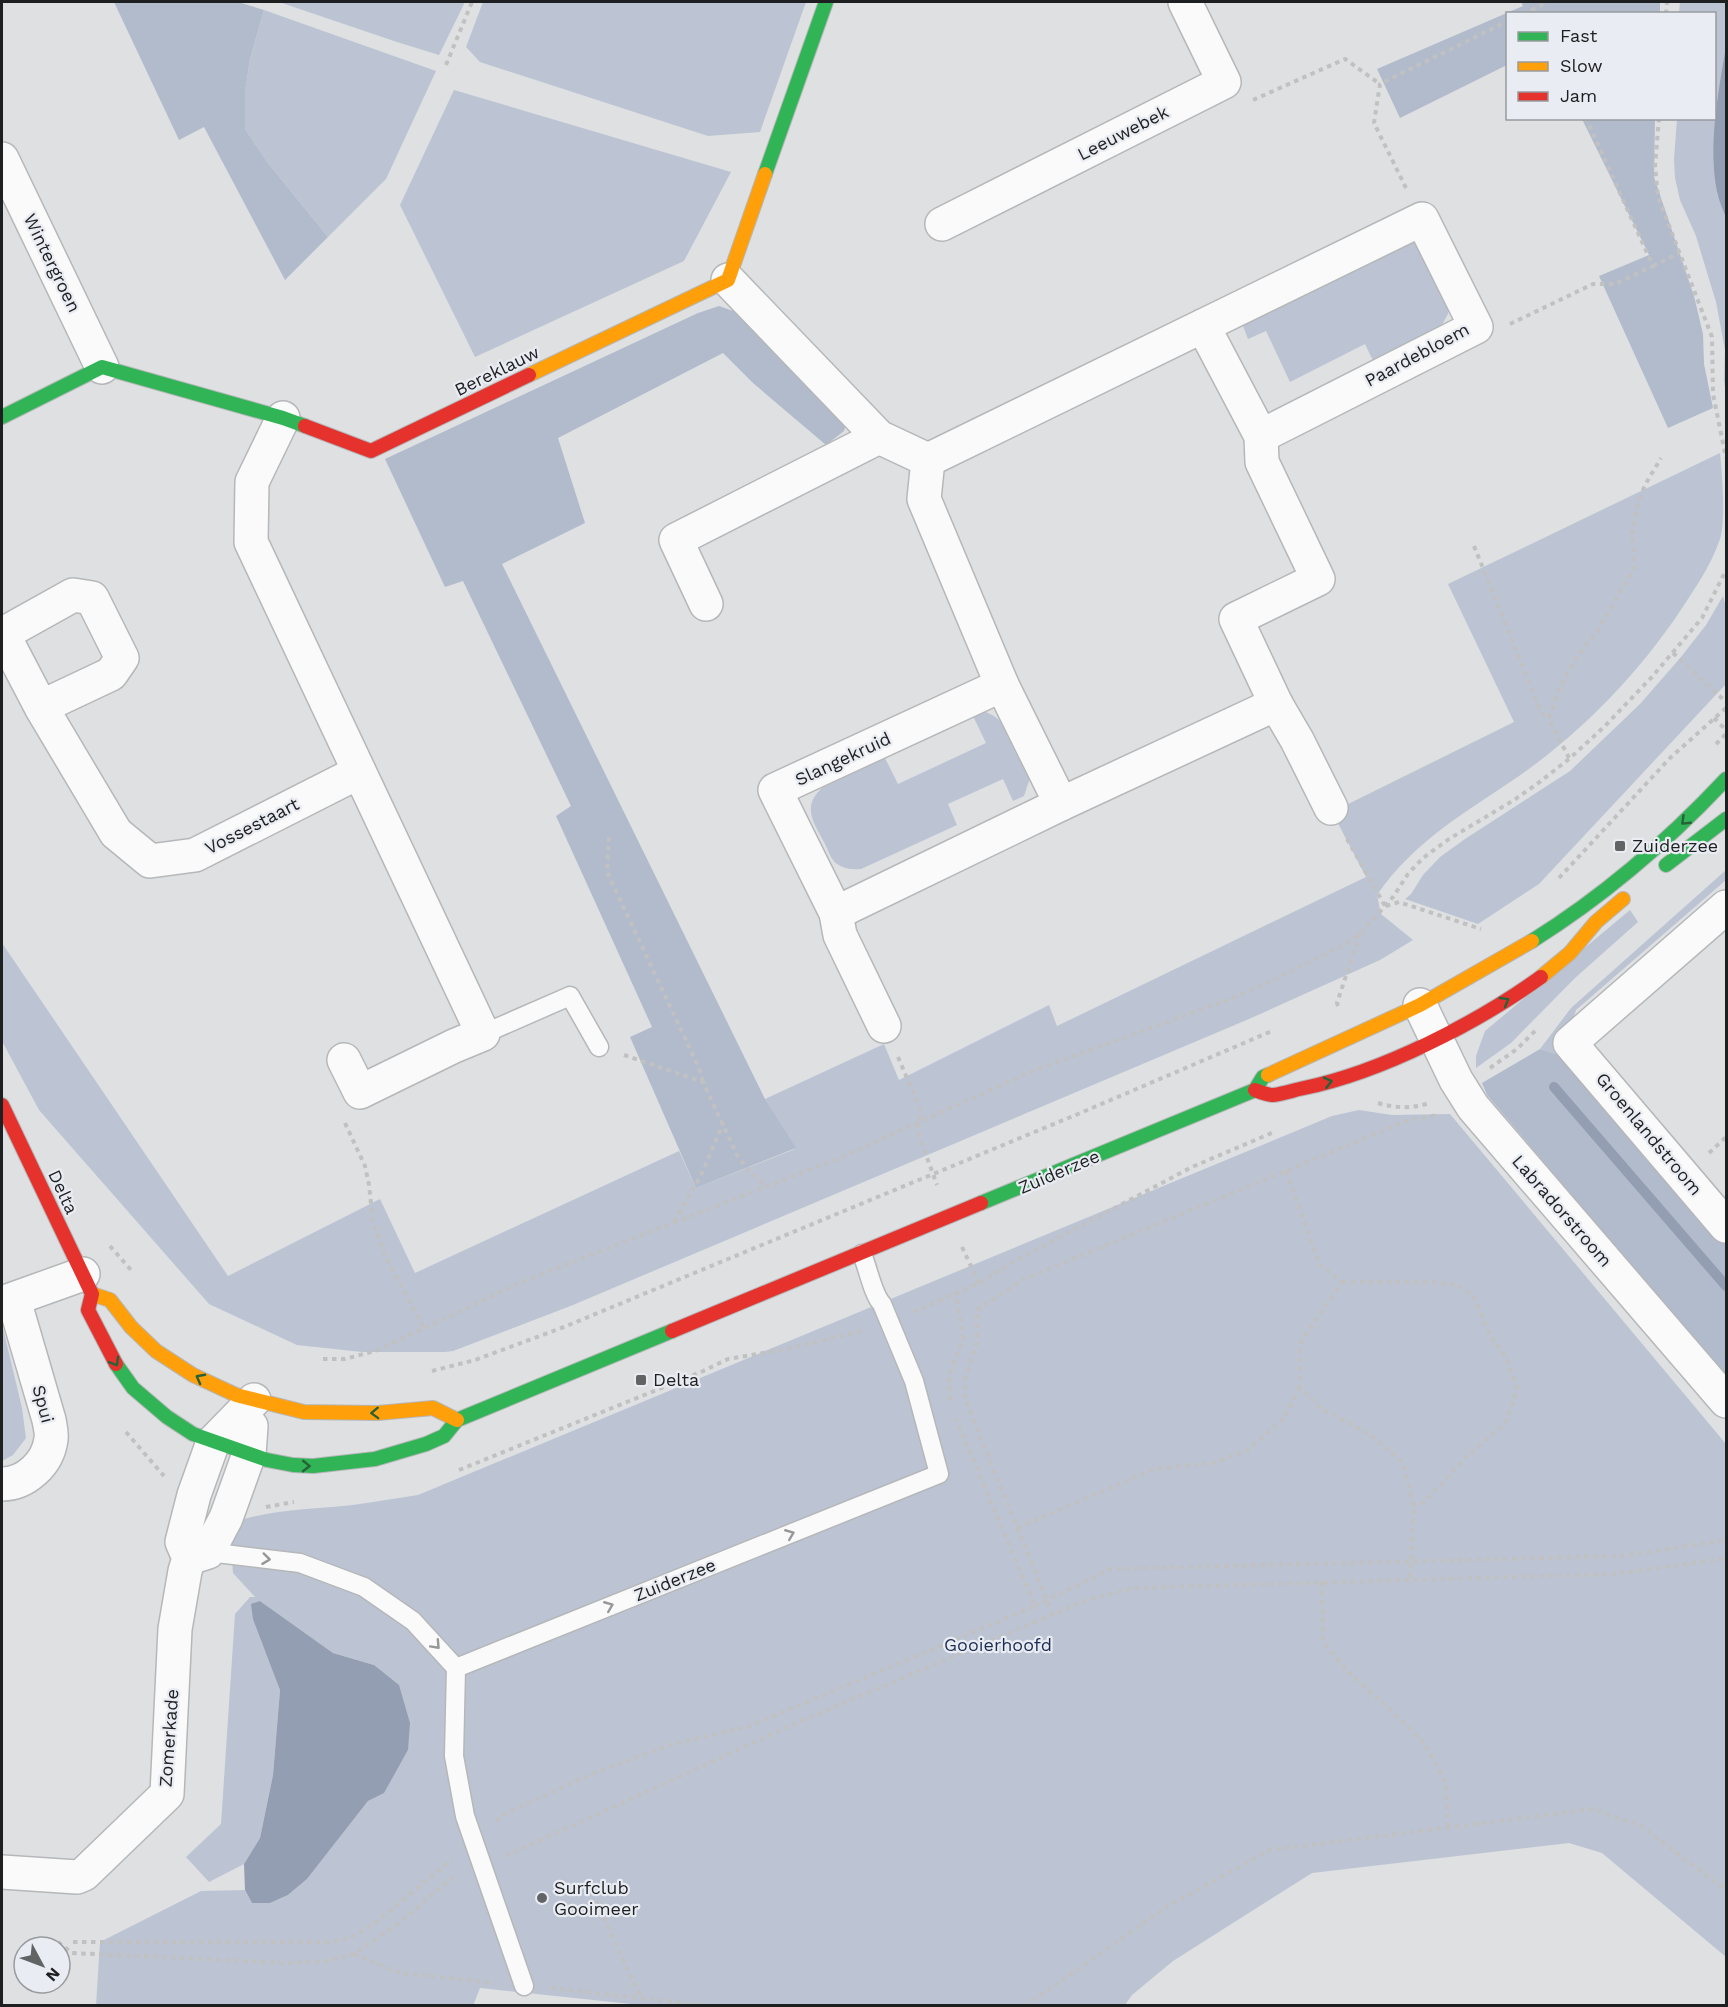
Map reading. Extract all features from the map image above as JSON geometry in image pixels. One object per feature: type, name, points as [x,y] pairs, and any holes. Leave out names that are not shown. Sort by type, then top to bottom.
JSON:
[{"type":"street","points":[[826,2],[728,280],[879,437],[928,460]]},
{"type":"street","points":[[1185,2],[1224,82]]},
{"type":"street","name":"Leeuwebek","points":[[942,224],[1224,82]]},
{"type":"street","name":"Wintergroen","points":[[2,159],[102,367]]},
{"type":"street","points":[[928,460],[1422,219]]},
{"type":"street","name":"Paardebloem","points":[[1261,436],[1476,327],[1422,219]]},
{"type":"street","name":"Bereklauw","points":[[102,367],[284,418],[371,451],[728,280]]},
{"type":"street","points":[[1203,326],[1261,436],[1262,462],[1318,579],[1236,619],[1276,704],[1297,740],[1330,808]]},
{"type":"street","points":[[2,417],[102,367]]},
{"type":"street","points":[[284,418],[252,482],[251,542],[483,1034],[360,1092],[344,1060]]},
{"type":"street","points":[[706,604],[676,540],[879,437]]},
{"type":"street","points":[[928,460],[924,499],[1002,685],[1060,804]]},
{"type":"street","name":"Slangekruid","points":[[884,1026],[840,935],[836,913],[775,790],[1002,685]]},
{"type":"street","points":[[836,913],[1060,804],[1276,704]]},
{"type":"street","name":"Vossestaart","points":[[41,707],[116,833],[150,861],[195,855],[359,772]]},
{"type":"street","name":"Zuiderzee","points":[[213,1442],[267,1460],[300,1466],[364,1461],[426,1444],[444,1436],[457,1420],[1256,1090],[1263,1077],[1420,1005],[1526,946],[1584,905],[1667,839],[1726,779]]},
{"type":"street","points":[[1658,872],[1726,819]]},
{"type":"street","name":"Zuiderzee","points":[[1256,1090],[1271,1095],[1328,1083],[1379,1065],[1436,1039],[1516,995],[1553,968],[1570,953],[1596,922],[1630,894]]},
{"type":"street","name":"Groenlandstroom","points":[[1726,907],[1570,1043],[1726,1226]]},
{"type":"street","name":"Labradorstroom","points":[[1420,1005],[1460,1088],[1473,1107],[1726,1401]]},
{"type":"street","name":"Delta","points":[[2,1106],[87,1284],[88,1310],[121,1372],[133,1388],[166,1417],[193,1434],[213,1442]]},
{"type":"street","points":[[8,1301],[87,1284],[110,1300],[141,1337],[175,1364],[215,1386],[289,1410],[318,1413],[378,1413],[433,1408],[457,1420]]},
{"type":"street","name":"Spui","points":[[2,1484],[22,1481],[32,1473],[48,1451],[51,1439],[49,1420],[8,1301]]},
{"type":"street","name":"Zomerkade","points":[[199,1555],[183,1542],[194,1495],[213,1442],[254,1400]]},
{"type":"street","name":"Zomerkade","points":[[2,1872],[77,1877],[84,1874],[167,1794],[175,1629],[185,1571],[226,1518],[249,1454],[254,1400]]},
{"type":"lane","points":[[483,1034],[570,996],[599,1047]]},
{"type":"lane","name":"Zuiderzee","points":[[456,1668],[939,1474],[914,1381],[882,1304],[876,1299],[870,1273],[862,1254]]},
{"type":"lane","points":[[199,1555],[300,1563],[364,1587],[413,1621],[456,1668],[454,1756],[465,1816],[524,1986]]},
{"type":"path","points":[[446,65],[472,2]]},
{"type":"path","points":[[1527,12],[1548,2]]},
{"type":"path","points":[[1380,84],[1506,22]]},
{"type":"path","points":[[1224,82],[1245,104],[1345,59],[1380,84]]},
{"type":"path","points":[[1380,84],[1374,123],[1422,219]]},
{"type":"path","points":[[1587,120],[1653,266]]},
{"type":"path","points":[[1659,120],[1655,166],[1658,197],[1712,337],[1713,394],[1726,458]]},
{"type":"path","points":[[1476,327],[1506,326],[1593,284],[1615,284],[1679,253]]},
{"type":"path","points":[[1548,719],[1560,687],[1578,655],[1597,632],[1634,568],[1632,529],[1645,485],[1660,458]]},
{"type":"path","points":[[1474,546],[1541,712],[1548,719],[1569,759]]},
{"type":"path","points":[[323,1359],[357,1357],[378,1350],[524,1281],[837,1160],[1035,1070],[1225,1001],[1272,981],[1340,947],[1360,933],[1385,906],[1408,874],[1434,849],[1514,800],[1569,759],[1633,698],[1702,618],[1726,570]]},
{"type":"path","points":[[1673,653],[1726,702]]},
{"type":"path","points":[[1553,883],[1670,758],[1726,708]]},
{"type":"path","points":[[1714,718],[1726,730]]},
{"type":"path","points":[[1330,808],[1385,906]]},
{"type":"path","points":[[609,837],[607,872],[742,1163],[766,1186]]},
{"type":"path","points":[[1385,906],[1399,902],[1482,930]]},
{"type":"path","points":[[1474,934],[1491,924]]},
{"type":"path","points":[[1337,1003],[1360,933]]},
{"type":"path","points":[[1330,1006],[1347,998]]},
{"type":"path","points":[[884,1026],[921,1110],[917,1130],[933,1174]]},
{"type":"path","points":[[429,1371],[475,1360],[521,1345],[1281,1027]]},
{"type":"path","points":[[599,1047],[703,1082]]},
{"type":"path","points":[[360,1092],[340,1112],[365,1166],[373,1222],[385,1255],[423,1328]]},
{"type":"path","points":[[1053,1615],[965,1399],[965,1379],[977,1343],[977,1310],[1022,1280],[1409,1120],[1473,1107]]},
{"type":"path","points":[[673,1222],[701,1175],[723,1124]]},
{"type":"path","points":[[1286,1171],[1320,1265],[1342,1282],[1428,1282],[1458,1285],[1473,1298],[1490,1335],[1504,1354],[1517,1386],[1505,1423],[1466,1457],[1424,1502],[1414,1508]]},
{"type":"path","points":[[958,1238],[979,1284]]},
{"type":"path","points":[[1017,1528],[1154,1469],[1213,1463],[1248,1450],[1284,1418],[1299,1387],[1301,1342],[1342,1282]]},
{"type":"path","points":[[951,1408],[949,1376],[963,1338],[956,1293]]},
{"type":"path","points":[[1299,1387],[1320,1408],[1371,1435],[1403,1463],[1414,1508],[1410,1579]]},
{"type":"path","points":[[956,1419],[1035,1605]]},
{"type":"path","points":[[144,1452],[166,1478]]},
{"type":"path","points":[[73,1942],[329,1942],[350,1938],[379,1920],[500,1816],[592,1774],[673,1744],[750,1726],[1047,1600],[1110,1569],[1622,1556],[1726,1540]]},
{"type":"path","points":[[72,1953],[287,1963],[328,1961],[354,1954],[399,1923],[448,1881],[801,1721],[1087,1600],[1134,1588],[1615,1574],[1721,1559],[1726,1554]]},
{"type":"path","points":[[1721,1559],[1726,1565]]},
{"type":"path","points":[[1322,1582],[1323,1641],[1347,1671],[1424,1743],[1446,1783],[1449,1827]]},
{"type":"path","points":[[1025,2006],[1168,1906],[1270,1850],[1593,1809],[1641,1826],[1726,1890]]},
{"type":"path","points":[[596,1901],[640,1997]]},
{"type":"green space","points":[[279,2],[465,2],[439,55]]},
{"type":"green space","points":[[483,2],[806,2],[760,132],[708,136],[480,62],[466,47]]},
{"type":"green space","points":[[1680,2],[1726,2],[1726,46],[1716,108],[1716,12],[1679,12]]},
{"type":"green space","points":[[264,10],[436,71],[386,179],[328,237],[268,163],[245,129],[245,92],[250,59]]},
{"type":"green space","points":[[454,90],[731,172],[684,261],[475,357],[400,205]]},
{"type":"green space","points":[[1677,120],[1715,120],[1714,156],[1717,193],[1726,218],[1726,396],[1725,350],[1716,302],[1696,236],[1680,200],[1674,159]]},
{"type":"green space","points":[[1405,239],[1420,248],[1449,306],[1448,314],[1439,330],[1377,369],[1365,344],[1290,382],[1266,331],[1248,339],[1243,326],[1280,296]]},
{"type":"green space","points":[[1720,453],[1723,509],[1720,539],[1697,585],[1652,649],[1633,673],[1590,718],[1544,758],[1460,815],[1424,843],[1408,858],[1377,895],[1381,914],[1413,940],[1380,960],[1249,1019],[573,1305],[453,1351],[362,1352],[297,1345],[209,1304],[39,1110],[2,1041],[2,943],[228,1276],[380,1199],[415,1273],[679,1151],[696,1188],[795,1149],[765,1099],[884,1044],[899,1080],[1049,1005],[1057,1026],[1366,877],[1332,812],[1514,722],[1448,584]]},
{"type":"green space","points":[[1723,596],[1726,607],[1726,684],[1539,884],[1478,924],[1405,899],[1440,857],[1570,771],[1640,704],[1706,625]]},
{"type":"green space","points":[[983,711],[1001,722],[1014,738],[1030,778],[1024,796],[1013,801],[1003,779],[948,804],[957,825],[861,869],[846,868],[835,862],[812,815],[812,802],[822,788],[885,758],[898,784],[986,743],[973,716]]},
{"type":"green space","points":[[1726,870],[1726,880],[1576,1010],[1562,1056],[1540,1049],[1571,1008]]},
{"type":"green space","points":[[1630,910],[1638,922],[1575,978],[1511,1043],[1476,1068],[1476,1056],[1485,1031]]},
{"type":"green space","name":"Gooierhoofd","points":[[1359,1110],[1392,1115],[1450,1114],[1726,1444],[1726,1957],[1602,1853],[1569,1843],[1312,1873],[1173,1961],[1132,1995],[1125,2005],[650,2006],[480,1988],[473,2006],[96,2006],[100,1942],[201,1891],[245,1890],[252,1903],[270,1903],[288,1895],[307,1879],[368,1801],[384,1792],[408,1750],[374,1665],[333,1653],[260,1601],[268,1655],[280,1690],[273,1775],[260,1838],[244,1864],[209,1882],[186,1857],[221,1824],[235,1614],[250,1597],[255,1597],[233,1573],[231,1547],[237,1521],[280,1512],[353,1505],[418,1495],[1332,1116]]},
{"type":"green space","points":[[2,1324],[22,1408],[26,1438],[13,1455],[2,1461]]},
{"type":"shaded area","points":[[114,2],[238,2],[264,10],[250,59],[245,92],[245,129],[268,163],[328,237],[285,280],[204,127],[179,140]]},
{"type":"shaded area","points":[[1521,2],[1660,2],[1660,12],[1509,12],[1523,6]]},
{"type":"shaded area","points":[[1506,13],[1506,65],[1400,118],[1377,69]]},
{"type":"shaded area","points":[[1726,46],[1726,218],[1717,192],[1713,155]]},
{"type":"shaded area","points":[[1582,120],[1655,120],[1654,177],[1694,296],[1703,334],[1704,364],[1713,408],[1668,428],[1599,276],[1649,255]]},
{"type":"shaded area","points":[[719,306],[736,312],[847,421],[844,431],[826,445],[753,383],[723,353],[558,438],[585,523],[502,564],[765,1099],[796,1148],[696,1188],[630,1037],[652,1027],[556,816],[571,806],[463,581],[445,587],[385,459],[698,313]]},
{"type":"shaded area","points":[[1540,1049],[1562,1056],[1726,1244],[1726,1377],[1487,1095],[1482,1083]]},
{"type":"shaded area","points":[[260,1601],[333,1653],[374,1665],[399,1685],[410,1723],[408,1750],[384,1793],[368,1801],[307,1879],[288,1895],[270,1903],[252,1903],[245,1890],[244,1864],[260,1838],[273,1775],[280,1690],[253,1619],[251,1604]]},
{"type":"waterway","points":[[1554,1087],[1726,1286]]},
{"type":"traffic: fast","points":[[765,174],[826,2]]},
{"type":"traffic: fast","points":[[2,417],[102,367],[305,426]]},
{"type":"traffic: fast","points":[[1532,941],[1585,905],[1658,846],[1726,779]]},
{"type":"traffic: fast","points":[[1666,865],[1726,819]]},
{"type":"traffic: fast","points":[[981,1203],[1255,1090],[1263,1077],[1268,1075]]},
{"type":"traffic: fast","points":[[116,1364],[133,1388],[167,1417],[193,1434],[267,1460],[313,1466],[375,1459],[426,1444],[444,1436],[457,1420],[672,1331]]},
{"type":"traffic: slow","points":[[529,375],[728,280],[765,174]]},
{"type":"traffic: slow","points":[[1541,977],[1570,953],[1596,922],[1623,899]]},
{"type":"traffic: slow","points":[[1268,1075],[1420,1005],[1532,941]]},
{"type":"traffic: slow","points":[[92,1294],[110,1300],[131,1327],[156,1351],[193,1375],[236,1395],[304,1412],[378,1413],[433,1408],[457,1420]]},
{"type":"traffic: jam","points":[[305,426],[371,451],[529,375]]},
{"type":"traffic: jam","points":[[1255,1090],[1271,1095],[1281,1094],[1334,1081],[1396,1058],[1458,1028],[1541,977]]},
{"type":"traffic: jam","points":[[2,1105],[92,1294],[88,1310],[116,1364]]},
{"type":"traffic: jam","points":[[672,1331],[981,1203]]},
{"type":"place","name":"Zuiderzee","points":[[1620,846]]},
{"type":"place","name":"Delta","points":[[641,1380]]},
{"type":"place","name":"Surfclub Gooimeer","points":[[542,1898]]}]
